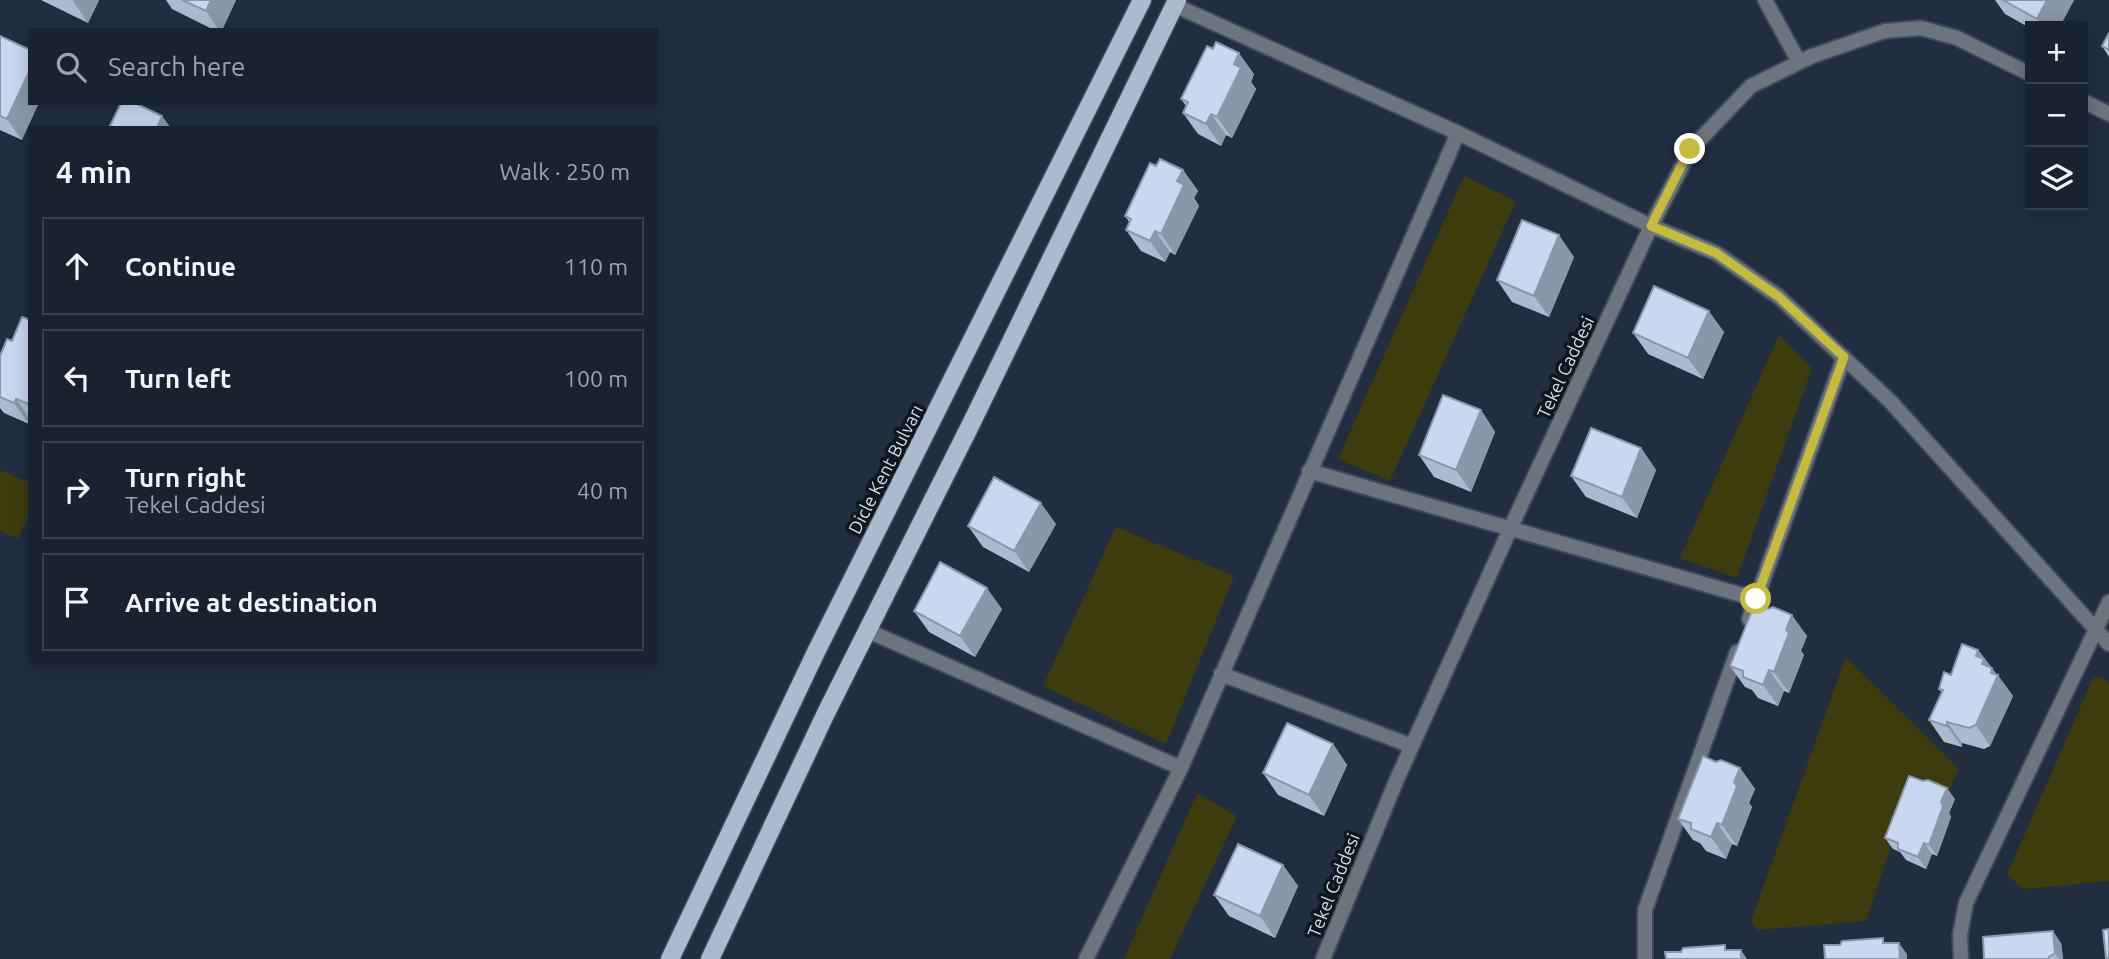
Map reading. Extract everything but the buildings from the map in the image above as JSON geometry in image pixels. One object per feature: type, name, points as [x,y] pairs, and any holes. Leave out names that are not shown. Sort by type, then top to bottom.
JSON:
[{"type":"main road","name":"Dicle Kent Bulvarı","points":[[670,959],[816,652],[1142,0]]},
{"type":"main road","points":[[710,959],[826,713],[1175,2]]},
{"type":"street","points":[[1765,0],[1799,62]]},
{"type":"street","points":[[1175,2],[1727,260],[1779,297],[1890,401],[2109,644]]},
{"type":"street","name":"Tekel Caddesi","points":[[1323,959],[1412,747],[1511,527],[1651,226],[1690,149],[1751,86],[1799,62],[1885,32],[1921,28],[1957,38],[2025,72]]},
{"type":"street","points":[[2088,104],[2109,114]]},
{"type":"street","points":[[1086,959],[1181,768],[1458,133]]},
{"type":"street","points":[[1645,959],[1644,910],[1844,357]]},
{"type":"street","points":[[1309,471],[1756,599]]},
{"type":"street","points":[[1961,959],[1960,935],[1966,903],[2109,602]]},
{"type":"street","points":[[868,631],[1181,768]]},
{"type":"street","points":[[1221,674],[1412,747]]},
{"type":"shaded area","points":[[1464,176],[1516,201],[1390,481],[1338,459]]},
{"type":"shaded area","points":[[1779,335],[1812,368],[1737,578],[1680,558]]},
{"type":"shaded area","points":[[0,470],[28,482],[28,517],[18,539],[0,531]]},
{"type":"shaded area","points":[[1116,527],[1234,576],[1166,744],[1043,686]]},
{"type":"shaded area","points":[[1846,657],[1959,769],[1949,790],[1915,775],[1866,921],[1757,930],[1751,921]]},
{"type":"shaded area","points":[[2102,677],[2109,684],[2109,881],[2024,889],[2007,875],[2093,678]]},
{"type":"shaded area","points":[[1197,793],[1237,816],[1170,959],[1124,959]]},
{"type":"route","points":[[1690,149],[1651,226],[1716,253],[1779,297],[1844,357],[1756,599]]}]
